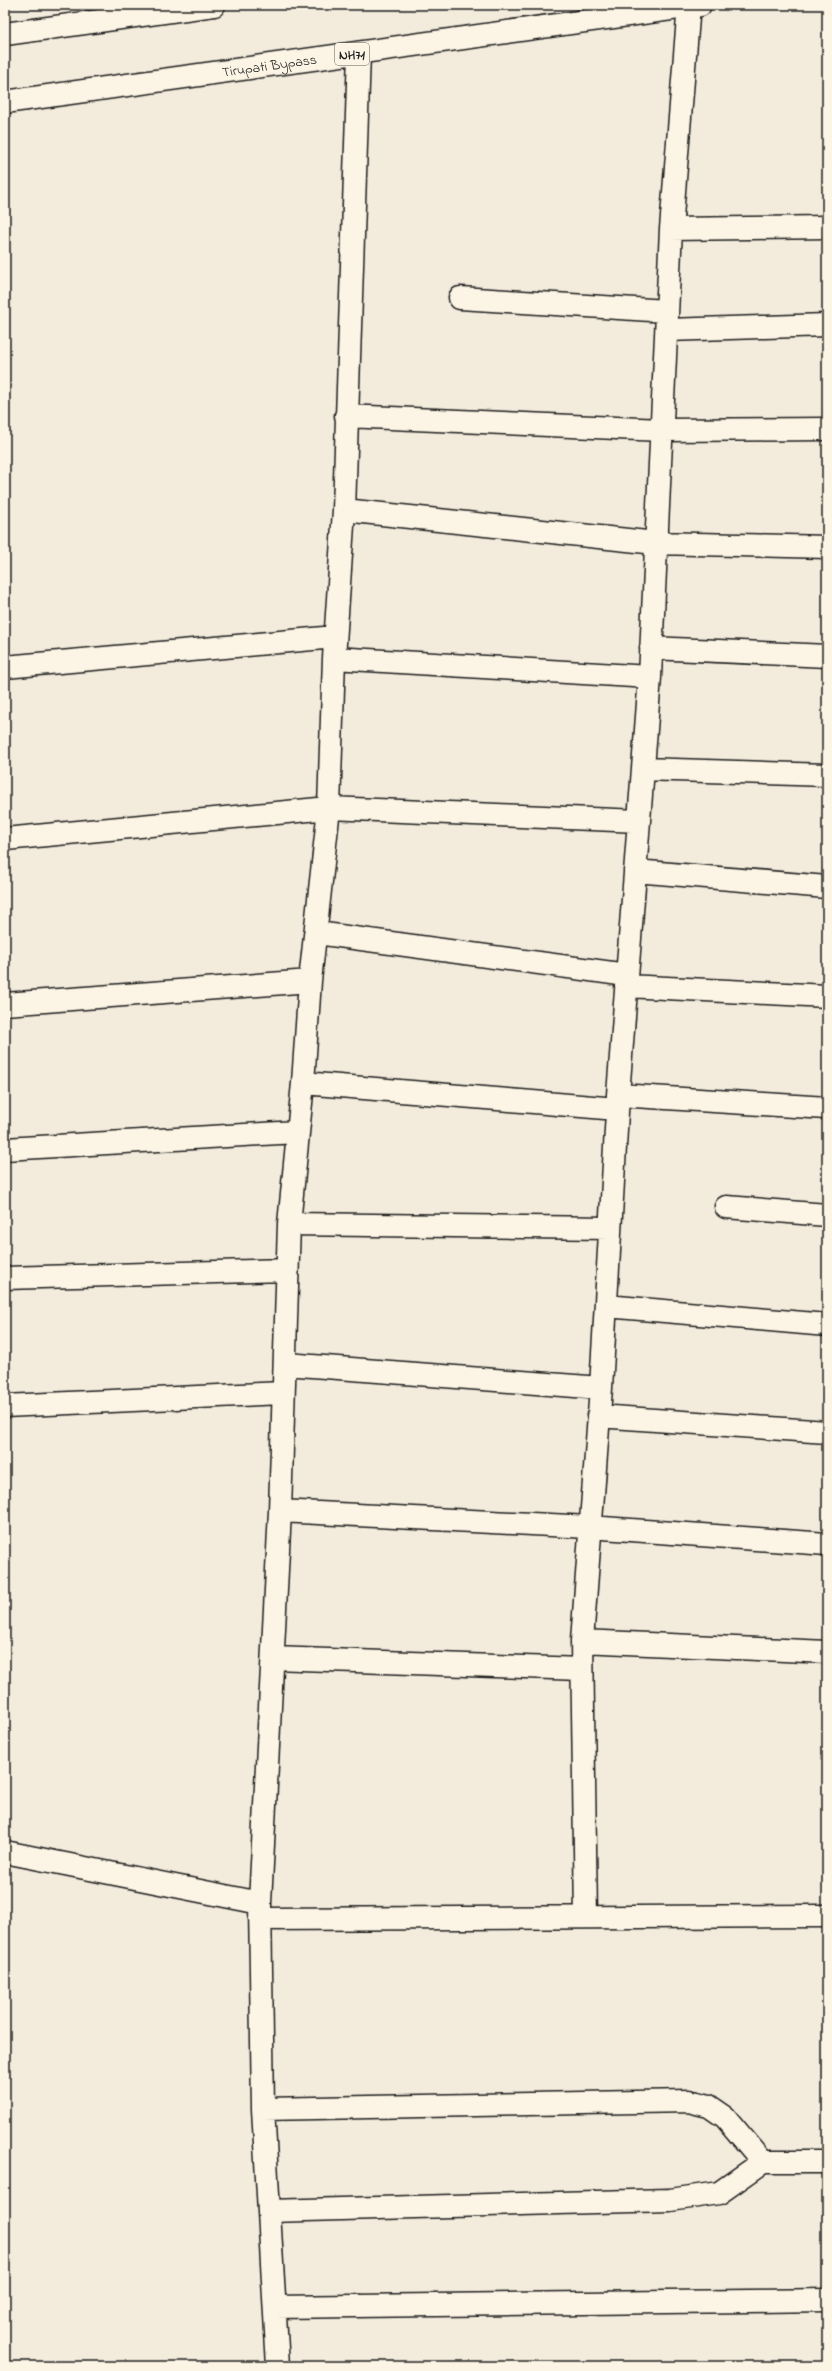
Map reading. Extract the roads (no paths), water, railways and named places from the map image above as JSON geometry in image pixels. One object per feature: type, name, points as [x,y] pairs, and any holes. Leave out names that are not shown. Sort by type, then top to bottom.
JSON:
[{"type":"main road","points":[[5,34],[214,5]]},
{"type":"main road","points":[[586,1917],[581,1669],[582,1641],[589,1527],[601,1388],[618,1102],[650,677],[671,229],[693,6]]},
{"type":"main road","name":"Tirupati Bypass","points":[[5,102],[359,53],[647,9],[693,6]]},
{"type":"main road","points":[[278,2366],[263,2109],[260,1911],[280,1511],[286,1364],[289,1224],[303,1083],[310,981],[317,933],[329,808],[334,648],[344,510],[359,53]]},
{"type":"main road","points":[[671,229],[827,227]]},
{"type":"main road","points":[[460,298],[667,321],[827,325]]},
{"type":"main road","points":[[346,416],[662,430],[827,430]]},
{"type":"main road","points":[[344,510],[656,543],[827,547]]},
{"type":"main road","points":[[5,667],[334,648],[650,677]]},
{"type":"main road","points":[[651,648],[827,656]]},
{"type":"main road","points":[[643,769],[827,775]]},
{"type":"main road","points":[[5,839],[329,808],[639,821]]},
{"type":"main road","points":[[635,871],[827,887]]},
{"type":"main road","points":[[317,933],[627,981],[827,996]]},
{"type":"main road","points":[[5,1004],[310,981]]},
{"type":"main road","points":[[303,1083],[618,1102],[827,1108]]},
{"type":"main road","points":[[5,1149],[297,1132]]},
{"type":"main road","points":[[726,1207],[827,1215]]},
{"type":"main road","points":[[289,1224],[610,1228]]},
{"type":"main road","points":[[5,1278],[287,1270]]},
{"type":"main road","points":[[606,1306],[827,1325]]},
{"type":"main road","points":[[286,1364],[601,1388]]},
{"type":"main road","points":[[5,1406],[284,1393]]},
{"type":"main road","points":[[598,1416],[827,1432]]},
{"type":"main road","points":[[280,1511],[589,1527],[827,1544]]},
{"type":"main road","points":[[582,1641],[827,1652]]},
{"type":"main road","points":[[273,1658],[581,1669]]},
{"type":"main road","points":[[5,1852],[260,1911],[586,1917],[827,1916]]},
{"type":"main road","points":[[263,2109],[689,2101],[709,2106],[725,2117],[763,2162]]},
{"type":"main road","points":[[269,2211],[677,2199],[719,2192],[763,2162],[827,2162]]},
{"type":"main road","points":[[275,2307],[827,2300]]}]
